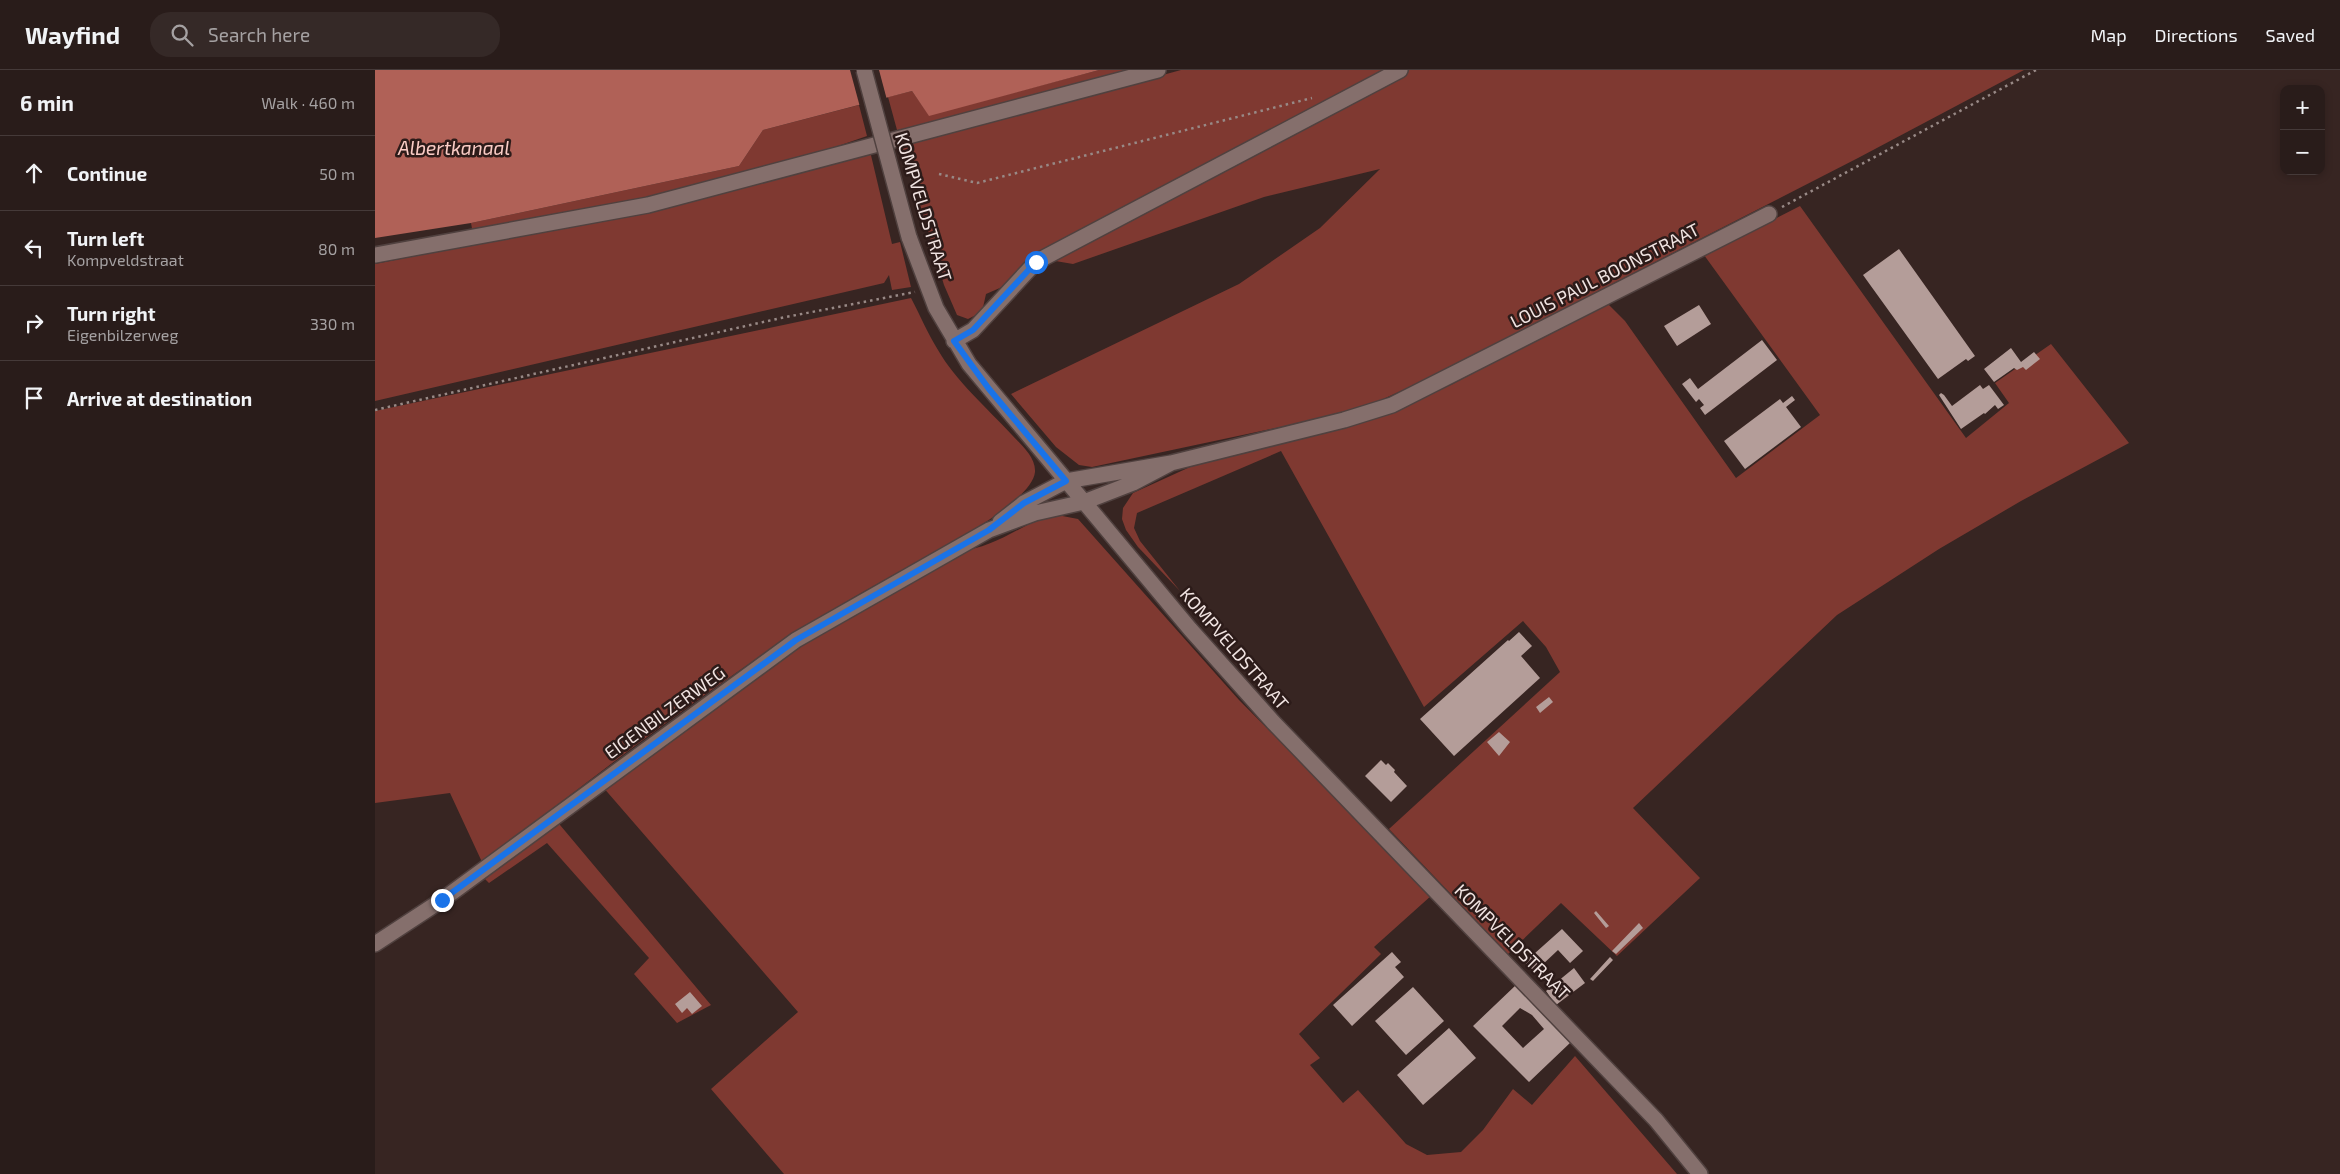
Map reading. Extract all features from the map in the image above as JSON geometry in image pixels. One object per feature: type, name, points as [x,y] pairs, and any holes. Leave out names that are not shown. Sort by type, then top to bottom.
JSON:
[{"type":"street","name":"KOMPVELDSTRAAT","points":[[864,70],[909,236],[928,288],[954,341],[984,383],[1191,629],[1273,722],[1557,1014],[1656,1120],[1701,1174]]},
{"type":"street","points":[[375,255],[648,205],[1158,70]]},
{"type":"street","points":[[954,341],[973,330],[1036,262],[1400,70]]},
{"type":"street","name":"LOUIS PAUL BOONSTRAAT","points":[[1066,481],[1171,463],[1344,420],[1393,405],[1769,214]]},
{"type":"street","name":"LOUIS PAUL BOONSTRAAT","points":[[1084,502],[1133,483],[1171,463]]},
{"type":"street","name":"EIGENBILZERWEG","points":[[375,944],[442,900],[796,640],[989,530],[1024,503],[1066,481]]},
{"type":"street","name":"EIGENBILZERWEG","points":[[989,530],[1035,513],[1084,502]]},
{"type":"path","points":[[1769,214],[2036,70]]},
{"type":"path","points":[[939,174],[977,183],[1301,100],[1321,97]]},
{"type":"path","points":[[375,410],[781,318],[913,293],[928,288]]},
{"type":"shaded area","points":[[1099,70],[1137,70],[921,127],[897,130],[888,97],[912,91],[929,115]]},
{"type":"shaded area","points":[[1181,70],[2024,70],[1858,158],[1425,380],[1359,410],[1334,418],[1276,428],[1092,467],[1079,465],[1056,447],[1011,394],[1239,284],[1320,228],[1380,169],[1264,197],[1073,264],[1032,257],[1009,284],[986,294],[982,312],[968,319],[957,315],[944,285],[902,146]]},
{"type":"shaded area","points":[[859,105],[867,136],[770,167],[721,180],[572,214],[473,234],[471,223],[739,166],[763,130]]},
{"type":"shaded area","points":[[870,151],[892,244],[900,242],[911,287],[892,290],[889,275],[884,283],[375,401],[375,264],[668,205]]},
{"type":"shaded area","points":[[1800,206],[1966,438],[2009,403],[1995,383],[2051,344],[2129,443],[2021,501],[1939,549],[1837,615],[1633,808],[1700,878],[1617,956],[1561,903],[1508,954],[1389,829],[1560,672],[1546,647],[1523,621],[1424,707],[1281,451],[1137,513],[1134,528],[1140,541],[1180,591],[1138,547],[1126,530],[1122,519],[1123,508],[1133,493],[1190,467],[1387,413],[1453,384],[1596,306],[1608,304],[1625,321],[1736,478],[1820,415],[1704,255]]},
{"type":"shaded area","points":[[911,298],[934,344],[953,372],[1031,456],[1035,472],[1029,485],[1015,500],[972,531],[834,609],[731,676],[630,749],[482,862],[450,793],[375,803],[375,411]]},
{"type":"shaded area","points":[[1052,514],[1078,519],[1239,700],[1432,895],[1374,947],[1381,954],[1299,1034],[1320,1058],[1310,1065],[1343,1103],[1358,1090],[1406,1144],[1427,1155],[1461,1152],[1483,1130],[1513,1089],[1532,1105],[1575,1056],[1677,1174],[784,1174],[711,1089],[798,1012],[602,786],[801,643],[960,550],[984,546]]},
{"type":"shaded area","points":[[555,819],[711,1005],[677,1023],[634,974],[649,958],[547,843],[489,883],[482,876]]},
{"type":"water","name":"Albertkanaal","points":[[375,70],[1099,70],[929,116],[912,91],[763,130],[739,166],[471,223],[375,238]]},
{"type":"pier","points":[[850,70],[879,70],[887,100],[860,107]]},
{"type":"building","points":[[1899,249],[1975,356],[1968,361],[1966,359],[1938,379],[1863,275]]},
{"type":"building","points":[[1699,305],[1711,324],[1677,346],[1664,326]]},
{"type":"building","points":[[1762,340],[1777,360],[1705,415],[1700,408],[1704,405],[1699,399],[1696,402],[1682,384],[1690,378],[1698,389]]},
{"type":"building","points":[[2011,348],[2021,362],[2034,352],[2040,359],[2026,370],[2023,367],[2017,370],[2014,368],[1994,382],[1984,369]]},
{"type":"building","points":[[1980,385],[1983,389],[1989,385],[2004,405],[1998,409],[1995,405],[1985,414],[1961,429],[1939,395],[1941,393],[1944,395],[1952,406]]},
{"type":"building","points":[[1792,396],[1795,400],[1786,407],[1801,427],[1745,469],[1724,441],[1780,399],[1783,403]]},
{"type":"building","points":[[1519,632],[1532,646],[1521,656],[1540,678],[1454,756],[1420,719]]},
{"type":"building","points":[[1549,697],[1553,702],[1540,713],[1536,707]]},
{"type":"building","points":[[1499,732],[1510,742],[1499,756],[1487,742]]},
{"type":"building","points":[[1381,760],[1386,765],[1388,763],[1395,770],[1394,772],[1407,786],[1391,802],[1365,776]]},
{"type":"building","points":[[1596,911],[1609,926],[1606,928],[1594,913]]},
{"type":"building","points":[[1639,923],[1643,928],[1616,954],[1612,951]]},
{"type":"building","points":[[1562,929],[1583,951],[1570,963],[1558,950],[1541,966],[1546,971],[1540,977],[1525,962]]},
{"type":"building","points":[[1392,952],[1401,962],[1395,967],[1404,977],[1352,1026],[1333,1005]]},
{"type":"building","points":[[1610,957],[1613,960],[1593,981],[1590,979]]},
{"type":"building","points":[[1574,968],[1585,983],[1556,1005],[1546,991]]},
{"type":"building","points":[[1516,985],[1571,1042],[1529,1082],[1473,1026]],"holes":[[[1520,1008],[1532,1015],[1544,1029],[1523,1048],[1502,1026]]]},
{"type":"building","points":[[1413,987],[1444,1021],[1406,1055],[1375,1021]]},
{"type":"building","points":[[690,992],[702,1006],[692,1014],[687,1008],[682,1013],[675,1004]]},
{"type":"building","points":[[1449,1028],[1476,1058],[1423,1105],[1397,1075]]},
{"type":"route","points":[[442,900],[796,640],[989,530],[1024,503],[1066,481],[969,364],[954,341],[973,330],[1036,262]]}]
